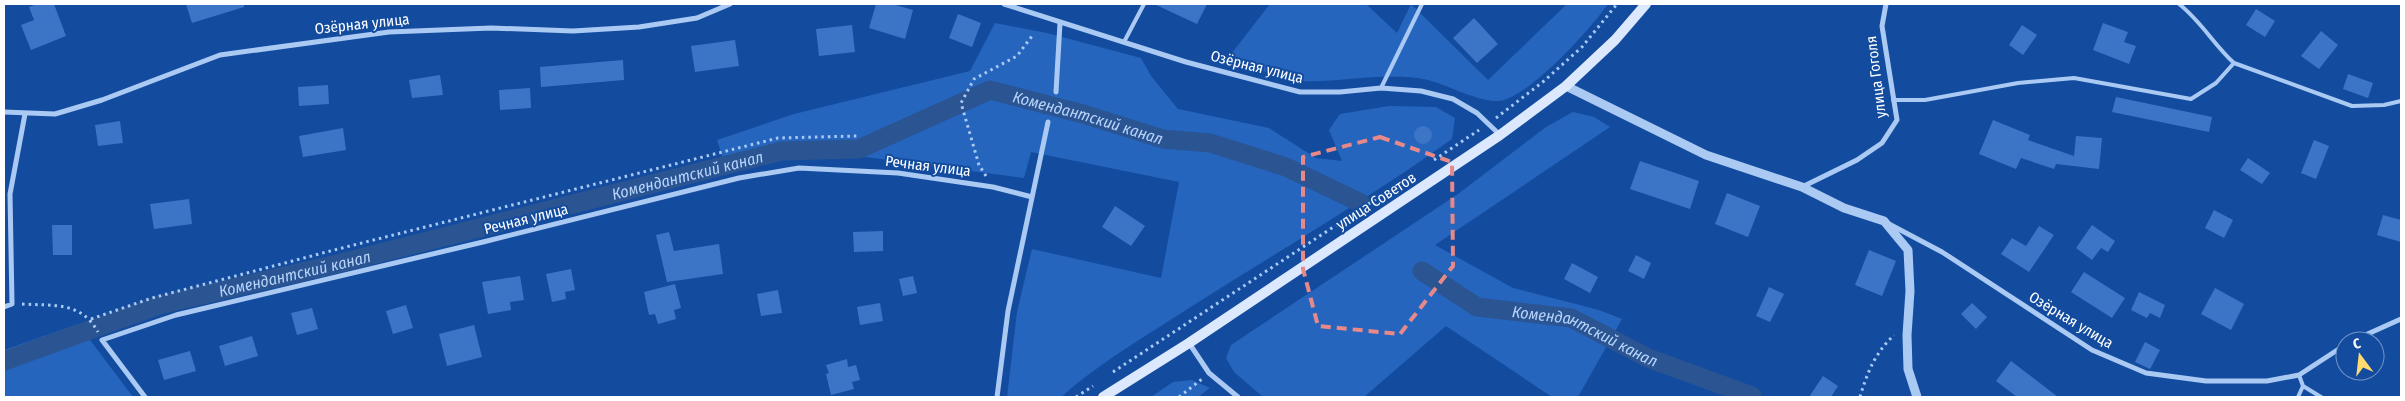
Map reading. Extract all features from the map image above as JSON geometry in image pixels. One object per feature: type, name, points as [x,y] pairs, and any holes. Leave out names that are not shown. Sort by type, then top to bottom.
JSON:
[{"type":"main road","name":"улица Советов","points":[[1103,397],[1189,343],[1500,135],[1566,86],[1615,40],[1646,4]]},
{"type":"street","name":"Озёрная улица","points":[[4,112],[55,114],[83,106],[220,55],[389,32],[490,28],[573,31],[639,28],[697,18],[730,4]]},
{"type":"street","name":"Озёрная улица","points":[[1004,4],[1186,62],[1300,92],[1381,88],[1421,91],[1453,99],[1477,113],[1500,135]]},
{"type":"street","name":"улица Гоголя","points":[[1802,187],[1857,160],[1882,143],[1897,120],[1882,26],[1886,4]]},
{"type":"street","points":[[1056,92],[1060,23]]},
{"type":"street","points":[[1566,86],[1706,155],[1802,187],[1844,208],[1884,221],[1908,250],[1910,291],[1907,335],[1908,370],[1917,397]]},
{"type":"street","points":[[4,307],[12,304],[10,194],[25,114]]},
{"type":"street","points":[[997,397],[1008,311],[1048,122]]},
{"type":"street","name":"Речная улица","points":[[145,397],[102,340],[176,314],[484,242],[739,178],[799,168],[898,173],[993,187],[1032,198]]},
{"type":"street","name":"Озёрная улица","points":[[1884,221],[1942,252],[2092,350],[2146,374],[2206,381],[2268,381],[2299,375],[2335,352]]},
{"type":"street","points":[[2373,331],[2401,318]]},
{"type":"street","points":[[1189,343],[1209,373],[1238,397]]},
{"type":"lane","points":[[1124,42],[1144,4]]},
{"type":"lane","points":[[1381,88],[1422,4]]},
{"type":"lane","points":[[2179,4],[2190,12],[2214,39],[2221,51],[2234,63],[2352,106],[2384,105],[2401,101]]},
{"type":"lane","points":[[1893,100],[1925,100],[2018,83],[2074,78],[2191,99],[2216,82],[2234,63]]},
{"type":"lane","points":[[2299,375],[2303,386],[2321,397]]},
{"type":"lane","points":[[2298,397],[2303,386]]},
{"type":"path","points":[[1432,162],[1544,81],[1582,47],[1617,4]]},
{"type":"path","points":[[993,187],[979,165],[961,103],[974,79],[1017,56],[1032,36]]},
{"type":"path","points":[[12,304],[72,307],[91,319],[152,298],[778,138],[857,136]]},
{"type":"path","points":[[1110,374],[1424,168]]},
{"type":"path","points":[[1860,397],[1867,372],[1880,349],[1893,335],[1907,335]]},
{"type":"path","points":[[1179,397],[1209,373]]},
{"type":"path","points":[[1076,397],[1094,385]]},
{"type":"highlighted area","points":[[1380,137],[1452,162],[1453,266],[1400,334],[1318,326],[1303,269],[1303,157]]},
{"type":"shaded area","points":[[1270,4],[1366,4],[1397,33],[1411,4],[1488,80],[1567,4],[1608,4],[1575,44],[1531,85],[1504,100],[1496,101],[1477,98],[1428,80],[1412,78],[1380,77],[1316,81],[1293,80],[1228,58]]},
{"type":"shaded area","points":[[995,23],[1047,33],[1141,58],[1151,76],[1178,109],[1269,128],[1316,158],[1342,161],[1329,130],[1340,114],[1389,106],[1436,107],[1455,118],[1452,139],[1355,205],[1123,350],[1061,397],[1007,397],[1017,312],[1032,249],[1161,278],[1179,182],[1031,152],[1024,178],[783,146],[724,162],[717,140],[794,114],[970,71]]},
{"type":"shaded area","points":[[1573,112],[1594,117],[1610,127],[1435,245],[1513,288],[1599,310],[1622,319],[1578,397],[1552,397],[1446,326],[1364,397],[1263,397],[1234,372],[1226,358],[1231,345],[1458,194],[1546,127]]},
{"type":"shaded area","points":[[78,324],[133,397],[4,397],[4,350]]},
{"type":"shaded area","points":[[1192,380],[1210,388],[1198,397],[1151,397],[1173,382]]},
{"type":"building","points":[[37,4],[54,4],[66,36],[31,50],[21,25],[34,20],[29,7]]},
{"type":"building","points":[[186,4],[244,4],[244,7],[192,23]]},
{"type":"building","points":[[876,4],[892,4],[913,10],[905,39],[869,28]]},
{"type":"building","points":[[1154,4],[1207,4],[1197,24]]},
{"type":"building","points":[[2256,9],[2275,21],[2265,37],[2246,25]]},
{"type":"building","points":[[958,14],[981,23],[972,47],[949,38]]},
{"type":"building","points":[[1474,18],[1498,44],[1477,63],[1453,38]]},
{"type":"building","points":[[2103,23],[2128,32],[2124,42],[2136,46],[2129,64],[2093,50]]},
{"type":"building","points":[[852,25],[855,52],[819,56],[816,29]]},
{"type":"building","points":[[2022,25],[2037,35],[2023,55],[2009,45]]},
{"type":"building","points":[[2321,31],[2338,45],[2319,69],[2301,56]]},
{"type":"building","points":[[735,40],[739,66],[695,72],[691,46]]},
{"type":"building","points":[[623,60],[624,80],[541,87],[540,67]]},
{"type":"building","points":[[2348,74],[2373,83],[2368,98],[2343,89]]},
{"type":"building","points":[[440,75],[443,95],[412,98],[409,80]]},
{"type":"building","points":[[328,85],[329,104],[299,106],[298,87]]},
{"type":"building","points":[[530,88],[531,108],[500,110],[499,90]]},
{"type":"building","points":[[2116,97],[2212,117],[2209,132],[2112,112]]},
{"type":"building","points":[[1993,120],[2030,135],[2028,140],[2074,156],[2076,136],[2102,138],[2099,169],[2056,164],[2054,169],[2021,158],[2016,169],[1979,154]]},
{"type":"building","points":[[120,121],[123,143],[98,146],[95,125]]},
{"type":"building","points":[[1423,126],[1429,129],[1432,135],[1429,141],[1423,144],[1417,141],[1414,135],[1417,129]]},
{"type":"building","points":[[343,128],[346,150],[303,157],[299,136]]},
{"type":"building","points":[[2314,140],[2329,146],[2316,179],[2301,173]]},
{"type":"building","points":[[2248,158],[2270,173],[2262,184],[2240,170]]},
{"type":"building","points":[[1640,161],[1699,181],[1690,209],[1630,189]]},
{"type":"building","points":[[1727,193],[1760,206],[1748,237],[1715,224]]},
{"type":"building","points":[[189,199],[192,224],[154,229],[150,204]]},
{"type":"building","points":[[1115,206],[1145,226],[1131,246],[1102,227]]},
{"type":"building","points":[[2214,210],[2233,220],[2224,238],[2205,228]]},
{"type":"building","points":[[2383,215],[2401,220],[2401,242],[2377,235]]},
{"type":"building","points":[[52,225],[72,225],[72,255],[53,255]]},
{"type":"building","points":[[2092,225],[2115,241],[2108,252],[2101,248],[2092,260],[2076,248]]},
{"type":"building","points":[[2039,226],[2054,235],[2029,272],[2001,254],[2012,238],[2026,246]]},
{"type":"building","points":[[883,231],[883,251],[854,252],[853,232]]},
{"type":"building","points":[[669,232],[674,251],[719,244],[723,274],[667,282],[656,235]]},
{"type":"building","points":[[1869,250],[1896,261],[1882,296],[1855,285]]},
{"type":"building","points":[[1636,255],[1651,263],[1644,279],[1628,271]]},
{"type":"building","points":[[1572,263],[1598,277],[1590,293],[1564,279]]},
{"type":"building","points":[[571,269],[575,290],[565,292],[566,299],[552,302],[546,274]]},
{"type":"building","points":[[2084,272],[2125,298],[2112,318],[2071,292]]},
{"type":"building","points":[[520,276],[524,300],[510,302],[511,310],[488,314],[482,282]]},
{"type":"building","points":[[913,276],[917,293],[903,296],[899,279]]},
{"type":"building","points":[[675,284],[681,308],[674,310],[676,319],[658,324],[655,314],[649,315],[644,292]]},
{"type":"building","points":[[1769,287],[1784,294],[1770,322],[1756,316]]},
{"type":"building","points":[[2215,288],[2244,304],[2231,330],[2201,314]]},
{"type":"building","points":[[778,290],[782,313],[761,316],[757,294]]},
{"type":"building","points":[[2139,292],[2165,305],[2160,318],[2150,313],[2147,318],[2131,310]]},
{"type":"building","points":[[880,303],[883,321],[860,325],[857,307]]},
{"type":"building","points":[[1972,303],[1987,317],[1976,329],[1961,314]]},
{"type":"building","points":[[406,305],[413,328],[393,334],[386,311]]},
{"type":"building","points":[[312,308],[318,329],[297,335],[291,313]]},
{"type":"building","points":[[474,325],[482,357],[447,366],[439,334]]},
{"type":"building","points":[[252,336],[258,356],[225,366],[219,346]]},
{"type":"building","points":[[2145,342],[2160,350],[2150,369],[2135,362]]},
{"type":"building","points":[[190,351],[196,371],[164,380],[158,360]]},
{"type":"building","points":[[847,359],[848,367],[856,365],[860,380],[852,382],[854,389],[831,395],[826,374],[829,373],[826,365]]},
{"type":"building","points":[[2011,361],[2058,397],[2017,397],[1996,381]]},
{"type":"building","points":[[1823,376],[1838,386],[1831,397],[1809,397]]},
{"type":"waterway","name":"Комендантский канал","points":[[4,361],[159,305],[341,263],[782,151],[859,149],[990,90],[1083,114],[1163,139],[1210,143],[1286,167],[1361,203]]},
{"type":"waterway","name":"Комендантский канал","points":[[1422,271],[1477,307],[1571,318],[1648,358],[1752,396]]}]
